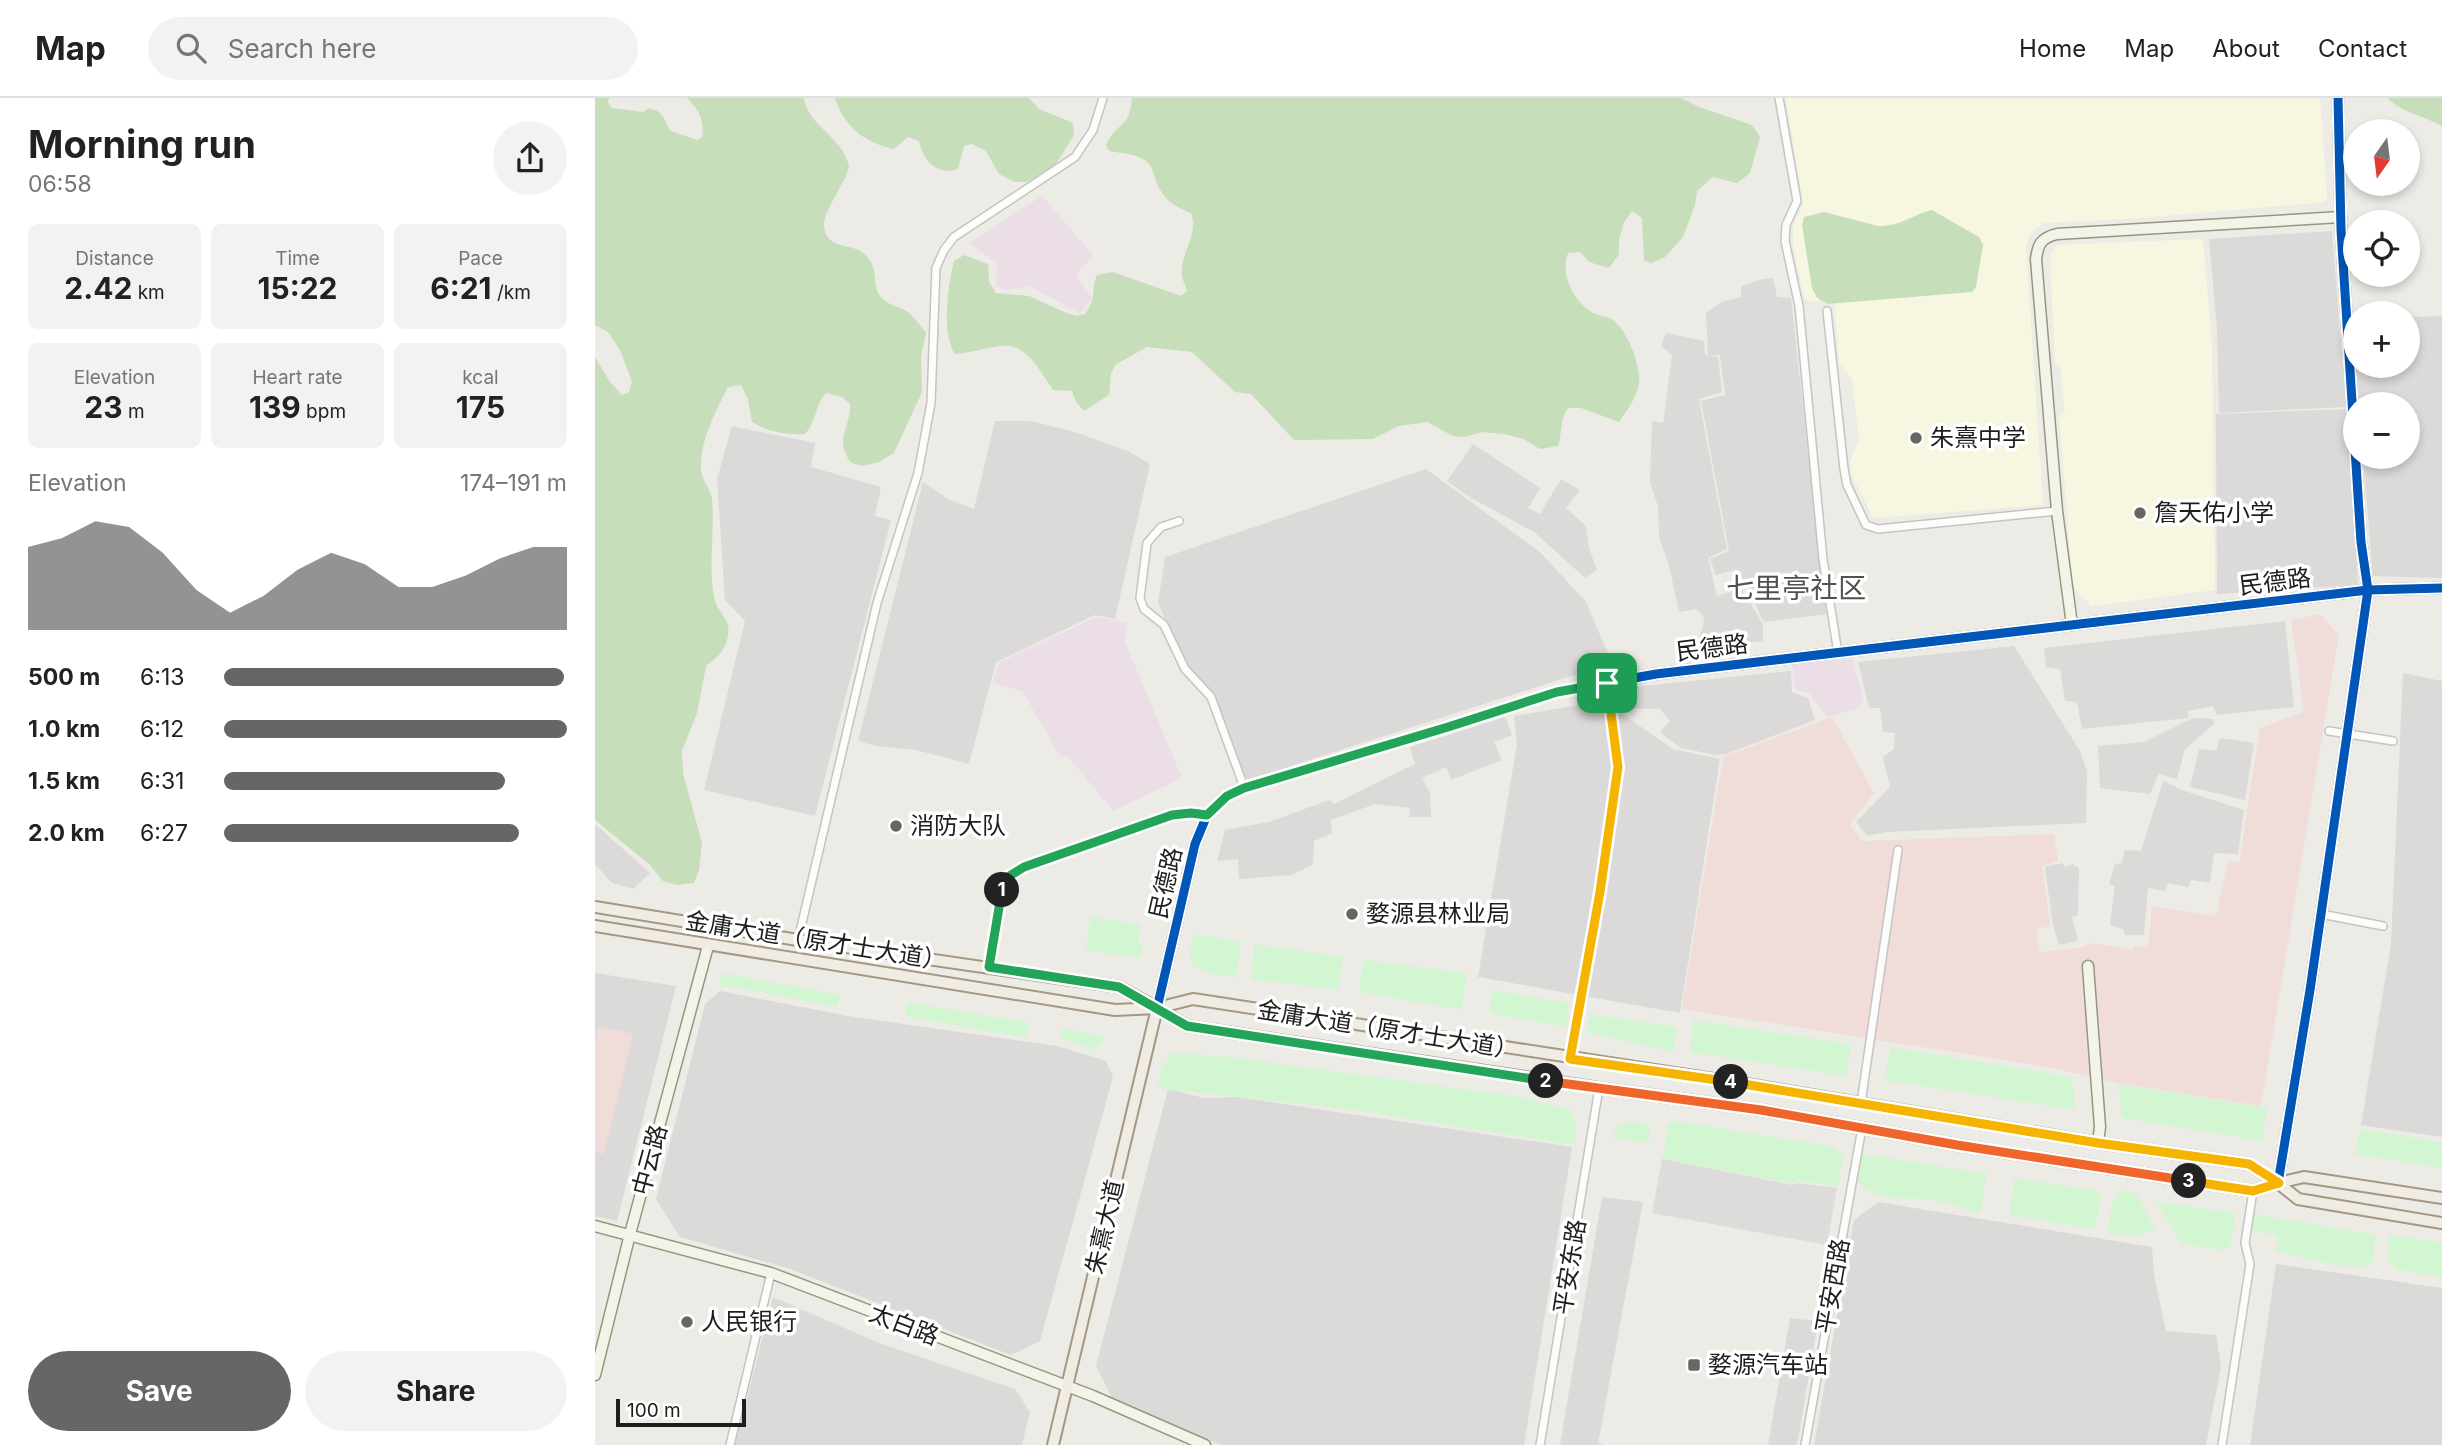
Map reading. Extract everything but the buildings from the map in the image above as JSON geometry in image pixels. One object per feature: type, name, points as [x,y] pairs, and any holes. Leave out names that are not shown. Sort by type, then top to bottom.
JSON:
[{"type":"main road","name":"金庸大道（原才士大道）","points":[[595,907],[797,940],[1119,987],[1187,1026],[1761,1110],[2253,1191],[2304,1177],[2442,1198]]},
{"type":"main road","name":"金庸大道（原才士大道）","points":[[595,926],[1115,1010],[1157,1008],[1193,999],[1861,1103],[2098,1143],[2249,1164],[2298,1199],[2442,1223]]},
{"type":"main road","name":"朱熹大道","points":[[1053,1445],[1157,1008]]},
{"type":"street","points":[[797,940],[877,603],[918,473],[931,403],[936,334],[936,268],[954,236],[1010,202],[1075,157],[1093,130],[1103,98]]},
{"type":"street","points":[[1779,98],[1797,201],[1786,225],[1785,241],[1799,306],[1823,559],[1838,653]]},
{"type":"street","points":[[2279,1183],[2368,590],[2361,542],[2341,217],[2338,98]]},
{"type":"street","points":[[2072,625],[2057,511],[2036,260],[2038,246],[2045,237],[2057,234],[2341,217]]},
{"type":"street","points":[[1827,312],[1844,469],[1847,485],[1866,525],[1878,529],[2057,511]]},
{"type":"street","points":[[1179,521],[1161,527],[1147,543],[1140,598],[1144,609],[1164,625],[1185,669],[1211,697],[1244,788]]},
{"type":"street","name":"民德路","points":[[1157,1008],[1195,844],[1207,815],[1227,796],[1244,788],[1557,692],[1656,674],[2368,590],[2442,588]]},
{"type":"street","points":[[1570,1059],[1600,892],[1618,767],[1607,683]]},
{"type":"street","points":[[2329,731],[2393,741]]},
{"type":"street","points":[[989,967],[1000,897],[1006,878],[1024,867],[1172,815],[1207,815]]},
{"type":"street","points":[[1861,1103],[1898,850]]},
{"type":"street","points":[[2321,914],[2383,926]]},
{"type":"street","name":"中云路","points":[[595,1375],[629,1234],[708,946]]},
{"type":"street","points":[[2088,966],[2100,1127],[2098,1143]]},
{"type":"street","name":"平安东路","points":[[1540,1445],[1599,1088]]},
{"type":"street","name":"平安西路","points":[[1805,1445],[1862,1128]]},
{"type":"street","points":[[2222,1445],[2250,1264],[2245,1243],[2253,1191]]},
{"type":"street","name":"太白路","points":[[595,1226],[771,1273],[1118,1406],[1205,1445]]},
{"type":"street","points":[[730,1445],[771,1273]]},
{"type":"shaded area","points":[[1786,98],[2320,98],[2327,197],[2325,202],[2129,219],[2043,223],[2030,234],[2026,246],[2043,505],[1873,518],[1851,474],[1850,461],[1859,441],[1852,379],[1839,363],[1834,298],[1811,302],[1804,298],[1793,245],[1793,226],[1803,205]]},
{"type":"shaded area","points":[[1042,196],[1093,255],[1076,275],[1092,298],[1080,313],[1029,286],[1004,290],[996,285],[997,264],[970,243]]},
{"type":"shaded area","points":[[2332,231],[2345,392],[2343,407],[2219,413],[2217,330],[2209,239]]},
{"type":"shaded area","points":[[2203,239],[2212,344],[2215,590],[2091,606],[2073,587],[2059,417],[2065,412],[2060,367],[2055,363],[2050,261],[2052,252],[2056,245]]},
{"type":"shaded area","points":[[1773,278],[1777,297],[1791,298],[1826,614],[1764,622],[1738,569],[1716,575],[1710,559],[1729,551],[1701,401],[1725,395],[1720,355],[1709,355],[1718,357],[1722,392],[1699,399],[1727,549],[1708,558],[1717,596],[1741,588],[1763,624],[1763,641],[1700,649],[1696,645],[1704,616],[1696,609],[1679,612],[1669,565],[1659,538],[1658,506],[1650,483],[1652,421],[1663,423],[1672,355],[1661,346],[1666,333],[1704,341],[1705,355],[1708,356],[1706,313],[1721,302],[1741,297],[1741,286]]},
{"type":"shaded area","points":[[2442,316],[2442,578],[2373,576],[2364,469],[2420,469],[2420,392],[2358,392],[2357,378],[2420,378],[2420,317]]},
{"type":"shaded area","points":[[2343,409],[2343,469],[2351,469],[2358,585],[2217,594],[2216,414]]},
{"type":"shaded area","points":[[995,421],[1031,421],[1075,432],[1128,451],[1150,464],[1115,619],[1095,615],[996,662],[969,764],[916,750],[876,746],[858,741],[923,482],[948,499],[974,509]]},
{"type":"shaded area","points":[[732,426],[815,443],[811,467],[881,487],[875,516],[891,520],[815,816],[704,790],[745,621],[725,600],[717,479]]},
{"type":"shaded area","points":[[1473,444],[1540,488],[1528,508],[1540,514],[1561,479],[1580,490],[1566,508],[1586,526],[1589,548],[1597,570],[1585,578],[1534,532],[1471,498],[1447,481]]},
{"type":"shaded area","points":[[1426,469],[1541,553],[1586,602],[1612,663],[1247,780],[1210,689],[1186,668],[1158,603],[1165,557]]},
{"type":"shaded area","points":[[2320,614],[2339,635],[2261,1106],[2117,1083],[2048,1067],[1682,1009],[1723,757],[1832,717],[1874,793],[1850,824],[1862,841],[2054,834],[2058,861],[2042,866],[2050,926],[2036,929],[2040,952],[2077,948],[2093,943],[2132,950],[2134,945],[2148,947],[2152,906],[2216,916],[2228,861],[2239,863],[2260,728],[2304,712],[2291,620]]},
{"type":"shaded area","points":[[1096,617],[1127,623],[1125,642],[1182,778],[1113,811],[1067,755],[1061,757],[1022,691],[993,683],[998,663]]},
{"type":"shaded area","points":[[2285,621],[2294,707],[2217,715],[2213,706],[2188,711],[2188,718],[2082,729],[2077,702],[2065,701],[2060,669],[2046,667],[2044,648]]},
{"type":"shaded area","points":[[2014,646],[2080,751],[2087,771],[2086,823],[1887,832],[1867,836],[1856,822],[1890,787],[1883,757],[1894,749],[1895,733],[1883,732],[1880,708],[1869,708],[1858,662]]},
{"type":"shaded area","points":[[1852,659],[1864,700],[1856,709],[1827,717],[1809,693],[1795,690],[1792,664]]},
{"type":"shaded area","points":[[1791,671],[1792,692],[1808,698],[1815,720],[1726,754],[1716,755],[1681,748],[1660,732],[1670,721],[1660,709],[1615,708],[1612,689]]},
{"type":"shaded area","points":[[2403,673],[2442,681],[2442,1137],[2361,1125],[2391,944]]},
{"type":"shaded area","points":[[1603,701],[1607,715],[1621,713],[1673,749],[1720,759],[1680,1013],[1478,977],[1517,744],[1514,716]]},
{"type":"shaded area","points":[[1505,717],[1512,735],[1494,742],[1502,760],[1451,780],[1446,767],[1422,778],[1430,793],[1431,817],[1409,817],[1410,808],[1375,804],[1331,820],[1332,833],[1314,841],[1313,865],[1291,875],[1239,879],[1238,859],[1217,861],[1225,830],[1269,822],[1329,800],[1334,804],[1415,764],[1410,747]]},
{"type":"shaded area","points":[[2193,718],[2213,719],[2215,723],[2185,749],[2177,779],[2159,774],[2150,794],[2100,788],[2098,746],[2144,742]]},
{"type":"shaded area","points":[[2220,738],[2254,743],[2245,800],[2190,787],[2199,749],[2216,751]]},
{"type":"shaded area","points":[[2163,781],[2244,810],[2238,854],[2214,853],[2210,883],[2191,880],[2188,887],[2168,883],[2165,891],[2148,888],[2144,935],[2125,935],[2123,929],[2110,925],[2115,886],[2109,884],[2115,864],[2122,863],[2125,850],[2141,851]]},
{"type":"shaded area","points":[[595,824],[650,873],[633,889],[612,883],[595,864]]},
{"type":"shaded area","points":[[2062,863],[2065,867],[2072,864],[2079,868],[2078,915],[2072,917],[2078,941],[2059,945],[2053,925],[2045,867]]},
{"type":"shaded area","points":[[595,973],[676,986],[617,1221],[595,1216]]},
{"type":"shaded area","points":[[720,991],[848,1016],[1057,1046],[1106,1061],[1113,1077],[1040,1341],[1011,1355],[790,1269],[680,1237],[656,1199],[705,1004]]},
{"type":"shaded area","points":[[599,1026],[633,1034],[604,1154],[595,1152],[595,1041]]},
{"type":"shaded area","points":[[1168,1089],[1204,1098],[1237,1097],[1572,1147],[1524,1445],[1221,1445],[1112,1398],[1096,1366]]},
{"type":"shaded area","points":[[1662,1159],[1792,1185],[1797,1183],[1837,1188],[1827,1245],[1652,1213]]},
{"type":"shaded area","points":[[1602,1197],[1643,1202],[1598,1443],[1604,1445],[1560,1445]]},
{"type":"shaded area","points":[[1878,1202],[2152,1247],[2154,1275],[2166,1331],[2216,1335],[2221,1366],[2206,1445],[1814,1445],[1854,1220]]},
{"type":"shaded area","points":[[2276,1264],[2442,1288],[2442,1445],[2250,1445]]},
{"type":"shaded area","points":[[773,1297],[879,1343],[1015,1389],[1030,1412],[1022,1445],[735,1445]]},
{"type":"shaded area","points":[[1790,1318],[1818,1321],[1797,1445],[1768,1445]]},
{"type":"green space","points":[[595,98],[609,98],[608,102],[612,108],[643,112],[649,108],[654,110],[663,117],[671,131],[697,140],[702,137],[701,120],[687,98],[804,98],[812,117],[841,148],[849,167],[824,221],[826,234],[834,242],[862,252],[872,263],[880,296],[886,302],[908,312],[926,333],[921,357],[922,392],[894,453],[879,462],[863,466],[851,463],[843,446],[850,404],[842,397],[826,393],[805,434],[777,432],[752,422],[748,399],[741,385],[728,387],[714,416],[703,447],[701,469],[712,499],[714,597],[726,620],[728,636],[720,653],[706,666],[697,713],[682,751],[683,773],[702,843],[699,870],[694,883],[677,885],[663,881],[649,864],[595,820],[595,357],[610,382],[622,395],[629,392],[632,382],[620,350],[608,332],[595,325]]},
{"type":"green space","points":[[835,98],[1029,98],[1039,109],[1073,123],[1074,135],[1055,166],[1027,182],[1015,182],[999,174],[986,151],[972,144],[964,146],[958,169],[950,171],[932,165],[919,141],[908,137],[894,149],[874,143],[850,125]]},
{"type":"green space","points":[[1132,98],[1681,98],[1752,125],[1760,137],[1750,173],[1737,183],[1713,177],[1697,191],[1695,205],[1683,237],[1665,257],[1651,263],[1644,260],[1642,218],[1632,211],[1624,222],[1619,239],[1619,254],[1609,268],[1589,262],[1580,252],[1568,253],[1567,278],[1574,295],[1593,313],[1619,325],[1636,359],[1638,389],[1619,422],[1581,408],[1568,408],[1562,422],[1558,446],[1540,449],[1523,439],[1504,434],[1482,432],[1464,437],[1453,436],[1427,422],[1399,426],[1373,439],[1294,440],[1251,394],[1235,392],[1192,352],[1147,347],[1115,365],[1111,374],[1109,395],[1084,411],[1076,402],[1072,391],[1053,390],[1038,367],[1017,348],[1000,346],[955,354],[948,334],[947,309],[954,261],[964,255],[988,264],[989,282],[996,293],[1029,296],[1077,316],[1085,314],[1089,308],[1097,275],[1113,272],[1181,296],[1187,291],[1182,267],[1193,229],[1191,213],[1165,197],[1146,161],[1134,155],[1109,151],[1106,145],[1129,115]]},
{"type":"green space","points":[[2387,98],[2442,98],[2442,126],[2407,111]]},
{"type":"green space","points":[[1932,210],[1979,237],[1983,245],[1976,287],[1972,292],[1828,304],[1817,298],[1812,288],[1802,225],[1804,217],[1824,212],[1878,226],[1901,222]]},
{"type":"green space","points":[[1090,917],[1141,925],[1137,942],[1143,946],[1141,958],[1086,950]]},
{"type":"green space","points":[[1195,934],[1241,942],[1236,978],[1202,971],[1192,963],[1190,952]]},
{"type":"green space","points":[[1255,944],[1343,957],[1338,989],[1251,980]]},
{"type":"green space","points":[[1364,960],[1466,973],[1462,1010],[1359,992]]},
{"type":"green space","points":[[729,974],[840,995],[837,1007],[731,986],[720,988],[721,975]]},
{"type":"green space","points":[[1493,990],[1569,1003],[1566,1027],[1489,1013]]},
{"type":"green space","points":[[908,1002],[1029,1023],[1026,1038],[905,1016]]},
{"type":"green space","points":[[1590,1014],[1677,1027],[1673,1052],[1587,1032]]},
{"type":"green space","points":[[1693,1020],[1849,1044],[1851,1046],[1846,1076],[1690,1052]]},
{"type":"green space","points":[[1062,1028],[1105,1039],[1095,1050],[1060,1038]]},
{"type":"green space","points":[[1891,1047],[2072,1077],[2075,1110],[1884,1080]]},
{"type":"green space","points":[[1173,1053],[1231,1057],[1520,1097],[1571,1110],[1576,1127],[1575,1145],[1332,1107],[1162,1089],[1158,1085],[1161,1069]]},
{"type":"green space","points":[[2118,1084],[2267,1108],[2263,1141],[2122,1118]]},
{"type":"green space","points":[[1673,1121],[1835,1147],[1843,1157],[1838,1186],[1799,1181],[1791,1183],[1663,1159],[1668,1126]]},
{"type":"green space","points":[[1633,1122],[1645,1123],[1650,1127],[1649,1143],[1613,1138],[1619,1126]]},
{"type":"green space","points":[[2360,1129],[2442,1142],[2442,1168],[2355,1154]]},
{"type":"green space","points":[[1862,1154],[1987,1174],[1980,1212],[1938,1201],[1892,1198],[1875,1193],[1856,1180]]},
{"type":"green space","points":[[2015,1178],[2097,1191],[2101,1196],[2095,1229],[2009,1215]]},
{"type":"green space","points":[[2120,1190],[2136,1194],[2156,1229],[2130,1236],[2108,1232],[2112,1204]]},
{"type":"green space","points":[[2157,1202],[2235,1213],[2231,1245],[2222,1250],[2183,1244]]},
{"type":"green space","points":[[2254,1214],[2376,1235],[2372,1263],[2364,1266],[2340,1265],[2276,1251],[2278,1236],[2252,1230]]},
{"type":"green space","points":[[2389,1235],[2442,1243],[2442,1277],[2396,1269],[2387,1258]]},
{"type":"cycle path","points":[[2278,1183],[2310,990],[2368,590],[2361,542],[2341,230],[2338,98]]},
{"type":"cycle path","points":[[1157,1008],[1195,844],[1207,815],[1227,796],[1244,787],[1557,692],[1656,674],[2368,590],[2442,588]]},
{"type":"place","name":"朱熹中学","points":[[1916,438]]},
{"type":"place","name":"詹天佑小学","points":[[2140,513]]},
{"type":"place","name":"消防大队","points":[[896,826]]},
{"type":"place","name":"婺源县林业局","points":[[1352,914]]},
{"type":"place","name":"人民银行","points":[[687,1322]]},
{"type":"place","name":"婺源汽车站","points":[[1694,1365]]},
{"type":"district","name":"七里亭社区","points":[[1796,588]]},
{"type":"route","points":[[1607,683],[1618,767],[1600,892],[1570,1059],[1746,1084],[2098,1143],[2249,1164],[2279,1183],[2253,1191],[1957,1145],[1761,1110],[1187,1026],[1119,987],[989,967],[1000,897],[1006,878],[1024,867],[1172,815],[1207,815],[1227,796],[1244,788],[1557,692],[1607,683]]}]
